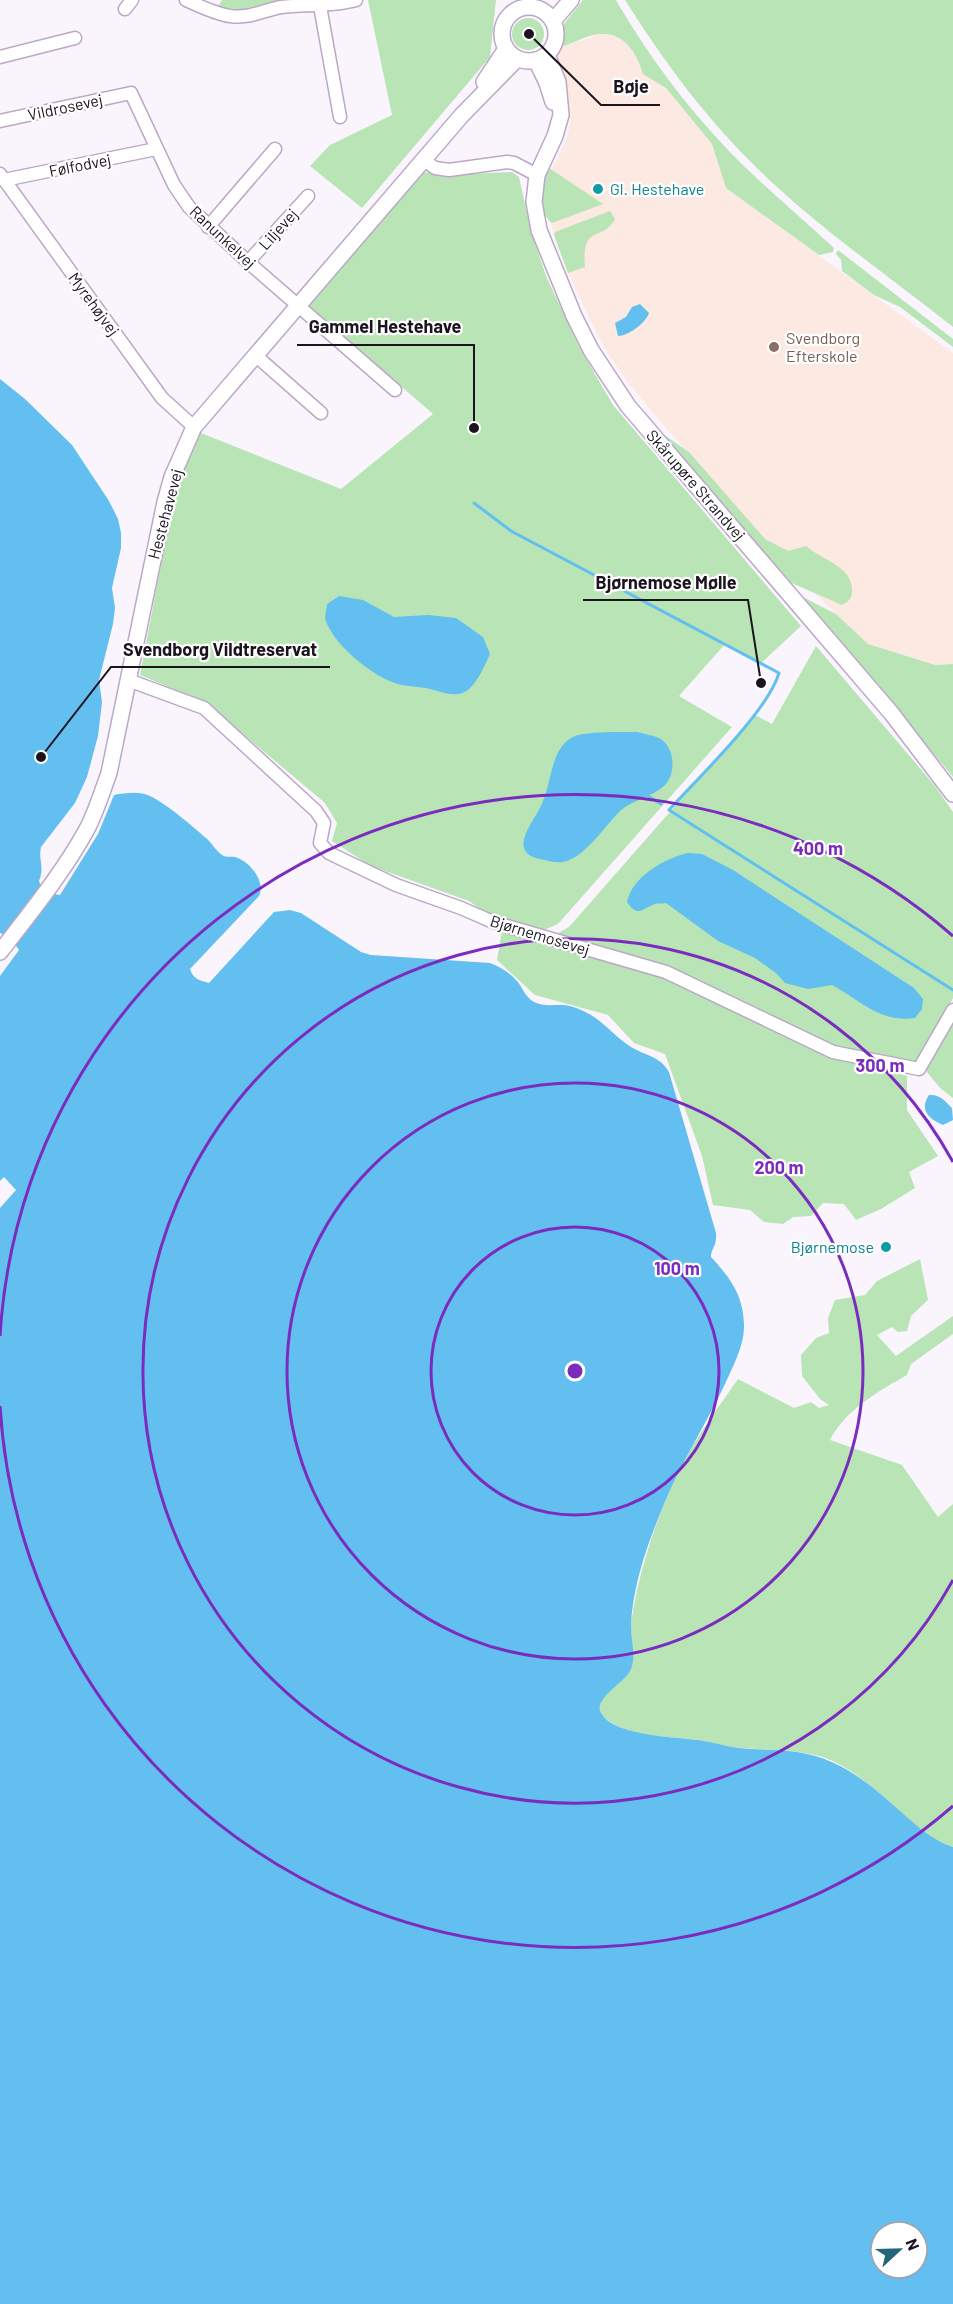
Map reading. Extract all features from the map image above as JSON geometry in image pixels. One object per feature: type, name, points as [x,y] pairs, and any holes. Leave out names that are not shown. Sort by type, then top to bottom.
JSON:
[{"type":"street","points":[[186,0],[211,11],[231,16],[250,16],[278,4],[320,6],[356,0]]},
{"type":"street","points":[[548,16],[557,0]]},
{"type":"street","points":[[548,16],[571,0]]},
{"type":"street","points":[[519,4],[548,16],[556,39],[541,57],[526,61],[511,54],[501,32],[507,16],[519,4]]},
{"type":"street","points":[[320,6],[340,117]]},
{"type":"street","points":[[0,57],[75,38]]},
{"type":"street","name":"Hestehavevej","points":[[3,948],[82,837],[109,773],[165,502],[172,477],[194,427],[424,160],[511,54]]},
{"type":"street","name":"Skårupøre Strandvej","points":[[541,57],[552,96],[555,136],[537,175],[534,201],[539,230],[574,316],[610,380],[628,406],[891,714],[953,794]]},
{"type":"street","name":"Vildrosevej","points":[[0,121],[131,93]]},
{"type":"street","name":"Ranunkelvej","points":[[131,93],[174,185],[189,207],[248,262],[395,390]]},
{"type":"street","name":"Følfodvej","points":[[2,177],[156,149]]},
{"type":"street","points":[[208,226],[275,149]]},
{"type":"street","points":[[424,160],[435,168],[449,170],[507,162],[537,175]]},
{"type":"street","name":"Myrehøjvej","points":[[2,177],[162,398],[194,427]]},
{"type":"street","name":"Liljevej","points":[[248,262],[308,196]]},
{"type":"street","points":[[255,355],[321,413]]},
{"type":"street","name":"Bjørnemosevej","points":[[128,680],[204,708],[316,811],[324,823],[320,843],[330,853],[396,885],[493,922],[666,972],[833,1052],[919,1069],[953,1010]]},
{"type":"shaded area","name":"Svendborg Efterskole","points":[[602,33],[616,36],[629,45],[637,54],[643,74],[666,88],[712,144],[726,188],[953,353],[953,664],[935,665],[868,644],[794,574],[654,414],[623,376],[600,341],[568,273],[554,235],[544,196],[549,173],[566,141],[571,120],[566,91],[556,57],[560,44],[565,46]]},
{"type":"green space","points":[[222,0],[322,0],[254,11],[218,7]]},
{"type":"green space","points":[[368,0],[496,0],[490,57],[362,208],[310,166],[330,145],[392,115]]},
{"type":"green space","points":[[583,0],[616,0],[654,60],[713,134],[767,188],[834,248],[833,252],[819,255],[726,188],[712,144],[666,88],[643,74],[634,52],[624,41],[609,34],[596,34],[564,46],[560,44],[564,24]]},
{"type":"green space","points":[[625,0],[953,0],[953,327],[831,233],[761,172],[705,112],[655,46]]},
{"type":"green space","points":[[528,18],[539,23],[544,34],[539,45],[528,50],[517,45],[512,34],[517,23]]},
{"type":"green space","points":[[549,168],[603,204],[552,223],[543,211],[542,204],[542,189]]},
{"type":"green space","points":[[423,172],[448,175],[512,172],[519,177],[531,231],[546,276],[578,345],[613,405],[801,626],[760,664],[726,643],[679,696],[732,727],[558,924],[539,932],[493,918],[469,901],[371,866],[332,841],[337,823],[325,803],[205,702],[140,675],[180,475],[201,433],[341,489],[433,414],[308,305]]},
{"type":"green space","points":[[610,211],[615,219],[610,226],[589,239],[586,244],[585,267],[568,273],[554,235],[555,232]]},
{"type":"green space","points":[[838,250],[953,339],[953,347],[900,307],[874,295],[842,271],[841,260],[836,254]]},
{"type":"green space","points":[[660,432],[689,452],[765,539],[788,551],[806,546],[842,569],[851,582],[852,594],[849,600],[842,605],[787,581]]},
{"type":"green space","points":[[803,597],[836,614],[868,644],[935,665],[953,664],[953,777]]},
{"type":"green space","points":[[816,646],[935,786],[953,812],[953,998],[918,1065],[835,1048],[668,969],[555,935],[569,927],[755,715],[772,724]]},
{"type":"green space","points":[[502,930],[664,977],[832,1055],[907,1076],[907,1110],[938,1156],[909,1172],[915,1188],[881,1209],[856,1220],[844,1204],[823,1203],[811,1216],[793,1217],[783,1224],[764,1222],[750,1210],[713,1205],[702,1156],[665,1054],[634,1043],[608,1015],[535,995],[497,960]]},
{"type":"green space","points":[[953,1022],[953,1098],[940,1088],[926,1071]]},
{"type":"green space","points":[[920,1259],[928,1300],[911,1316],[907,1331],[898,1332],[892,1327],[877,1335],[896,1356],[953,1316],[953,1334],[911,1364],[907,1375],[854,1410],[836,1429],[830,1440],[902,1465],[938,1517],[953,1504],[953,1847],[919,1828],[856,1775],[819,1756],[638,1733],[616,1725],[600,1713],[602,1700],[626,1675],[632,1664],[631,1626],[637,1590],[663,1506],[692,1448],[738,1379],[794,1408],[811,1402],[819,1408],[829,1405],[820,1399],[802,1376],[801,1355],[816,1338],[829,1333],[828,1318],[835,1300],[865,1295],[877,1281]]},
{"type":"water","points":[[640,304],[649,313],[647,317],[641,325],[618,336],[615,323],[626,317],[632,307]]},
{"type":"water","points":[[0,379],[25,399],[72,445],[109,501],[118,519],[121,533],[121,548],[112,588],[115,608],[113,624],[99,680],[102,702],[98,736],[87,777],[75,803],[41,847],[39,881],[44,890],[60,895],[98,834],[114,795],[146,794],[179,816],[206,838],[222,855],[241,859],[251,867],[260,885],[259,896],[190,969],[197,979],[209,983],[274,912],[290,910],[301,913],[361,952],[371,955],[490,963],[514,978],[528,998],[534,1002],[543,1005],[570,1006],[589,1014],[631,1047],[661,1063],[669,1072],[716,1233],[711,1257],[730,1280],[738,1295],[743,1313],[744,1332],[741,1347],[731,1370],[656,1523],[634,1597],[631,1627],[632,1666],[627,1676],[601,1702],[601,1713],[608,1721],[631,1731],[739,1748],[797,1752],[827,1760],[854,1774],[925,1832],[953,1847],[953,2304],[0,2304],[0,1208],[16,1190],[4,1177],[0,1181],[0,976],[19,950],[10,937],[0,933]]},
{"type":"water","points":[[339,596],[363,600],[394,617],[428,615],[456,618],[483,637],[490,654],[475,682],[460,694],[402,685],[388,680],[377,675],[355,658],[329,628],[325,618],[327,604]]},
{"type":"water","points":[[637,732],[659,738],[668,747],[672,768],[671,775],[664,786],[620,811],[574,858],[557,862],[540,859],[524,850],[526,834],[543,801],[556,757],[566,742],[578,735]]},
{"type":"water","points":[[688,853],[702,854],[733,870],[914,988],[923,999],[922,1009],[915,1018],[891,1017],[871,1009],[832,985],[808,989],[785,983],[776,973],[755,958],[718,941],[666,903],[655,904],[640,911],[631,907],[627,902],[630,893],[642,877],[669,859]]},
{"type":"water","points":[[929,1095],[939,1097],[952,1108],[953,1120],[943,1125],[930,1117],[925,1110]]},
{"type":"waterway","points":[[474,503],[511,531],[779,673],[761,706],[747,725],[669,810],[953,990]]},
{"type":"waterway","points":[[648,796],[661,804]]},
{"type":"place","name":"Bøje","points":[[529,34]]},
{"type":"place","name":"Gl. Hestehave","points":[[598,189]]},
{"type":"place","name":"Svendborg Efterskole","points":[[774,347]]},
{"type":"place","name":"Gammel Hestehave","points":[[474,428]]},
{"type":"place","name":"Bjørnemose Mølle","points":[[761,683]]},
{"type":"place","name":"Svendborg Vildtreservat","points":[[41,757]]},
{"type":"place","name":"Bjørnemose","points":[[886,1247]]}]
